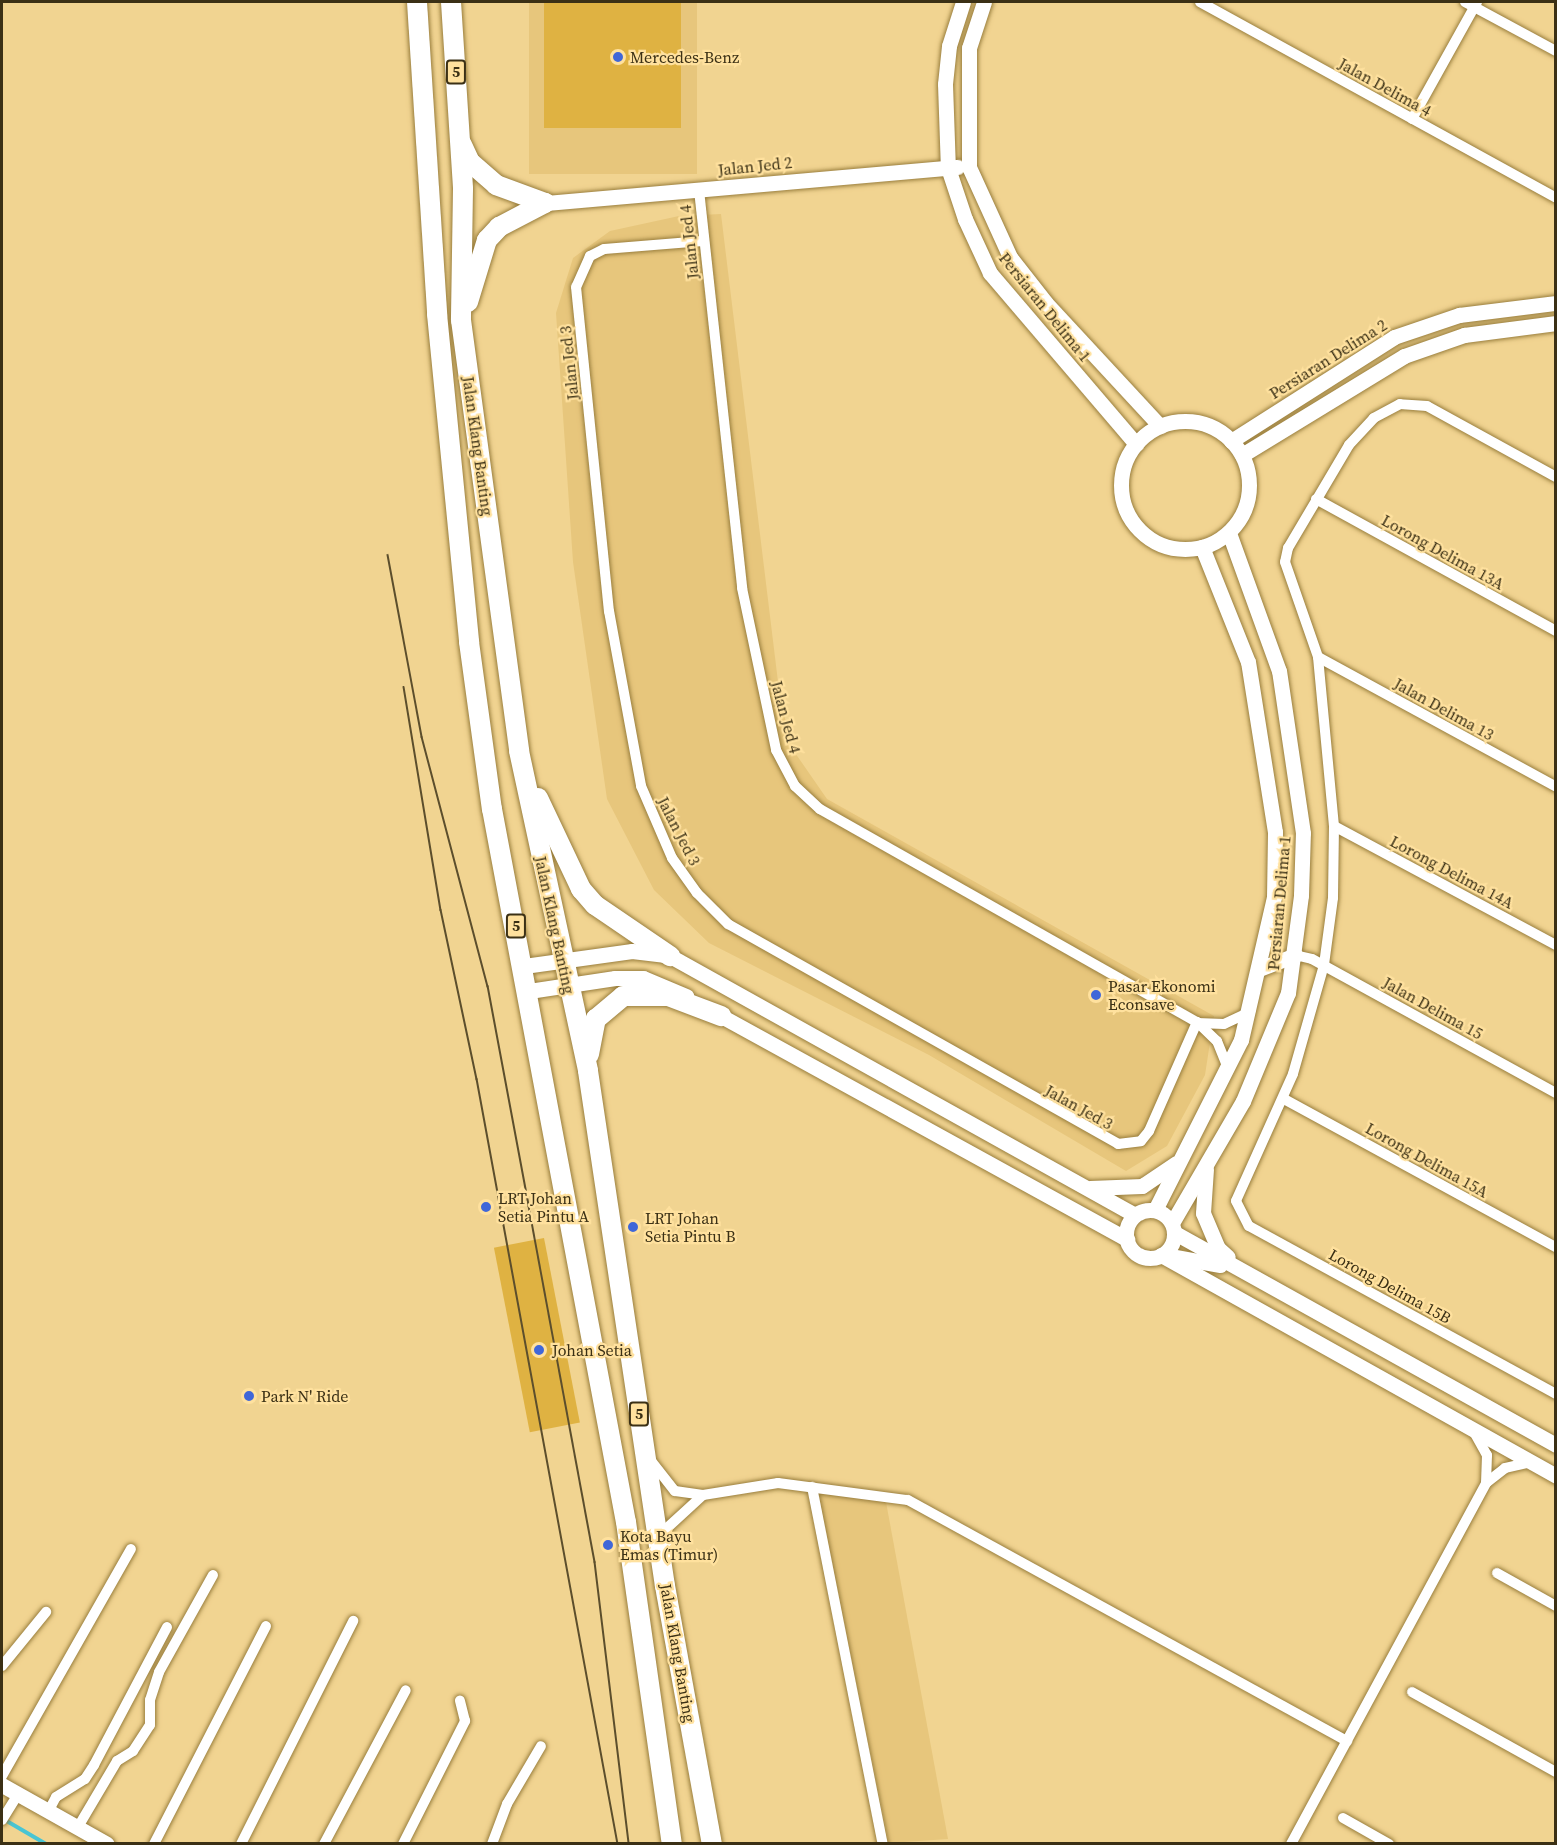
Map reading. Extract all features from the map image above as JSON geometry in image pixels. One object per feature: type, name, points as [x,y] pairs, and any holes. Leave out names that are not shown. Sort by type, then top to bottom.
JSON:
[{"type":"highway","name":"Jalan Klang Banting","points":[[417,2],[437,314],[469,642],[492,809],[529,991],[626,1522],[672,1844]]},
{"type":"highway","name":"Jalan Klang Banting","points":[[451,2],[461,143],[461,320],[519,751],[588,1071],[665,1586],[712,1844]]},
{"type":"highway","points":[[461,143],[470,162],[489,180],[545,203]]},
{"type":"highway","points":[[461,320],[487,240],[499,227],[545,203]]},
{"type":"highway","points":[[519,751],[581,889],[595,905],[670,956]]},
{"type":"highway","points":[[588,1071],[596,1019],[623,996],[668,996],[721,1016]]},
{"type":"street","name":"Persiaran Delima 1","points":[[963,2],[948,46],[948,168],[990,273],[1136,444]]},
{"type":"street","name":"Persiaran Delima 1","points":[[984,2],[969,48],[969,167],[1010,257],[1160,426]]},
{"type":"street","name":"Jalan Delima 4","points":[[1200,2],[1556,198]]},
{"type":"street","points":[[1412,119],[1472,3],[1556,51]]},
{"type":"street","name":"Jalan Jed 2","points":[[545,203],[969,167]]},
{"type":"street","name":"Jalan Jed 4","points":[[699,190],[726,416],[742,588],[777,750],[795,786],[820,809],[1197,1023],[1217,1041],[1228,1069]]},
{"type":"street","name":"Jalan Jed 3","points":[[704,241],[604,249],[590,256],[576,287],[609,611],[639,777],[672,858],[697,893],[729,924],[1118,1144],[1141,1141],[1149,1131],[1197,1023]]},
{"type":"street","name":"Persiaran Delima 2","points":[[1231,441],[1394,337],[1459,315],[1556,303]]},
{"type":"street","points":[[1242,455],[1404,356],[1464,335],[1556,323]]},
{"type":"street","points":[[1284,1099],[1324,964],[1333,898],[1334,825],[1318,657],[1285,562],[1288,548],[1349,445],[1374,418],[1400,404],[1427,406],[1556,477]]},
{"type":"street","points":[[1198,423],[1231,441],[1242,455],[1249,496],[1229,533],[1202,547],[1167,547],[1137,527],[1121,493],[1122,476],[1136,444],[1160,426],[1198,423]]},
{"type":"street","name":"Lorong Delima 13A","points":[[1316,499],[1556,631]]},
{"type":"street","name":"Persiaran Delima 1","points":[[1173,1228],[1248,1090],[1288,993],[1295,955],[1303,833],[1279,671],[1229,533]]},
{"type":"street","name":"Persiaran Delima 1","points":[[1155,1210],[1228,1069],[1250,1012],[1274,897],[1275,832],[1248,662],[1202,547]]},
{"type":"street","name":"Jalan Delima 13","points":[[1318,657],[1556,787]]},
{"type":"street","name":"Lorong Delima 14A","points":[[1334,825],[1556,945]]},
{"type":"street","points":[[1267,932],[1278,947],[1295,955]]},
{"type":"street","points":[[524,966],[563,963],[632,951],[670,956],[1078,1187],[1135,1215],[1155,1210],[1173,1228],[1244,1271],[1556,1445]]},
{"type":"street","points":[[1259,969],[1295,955]]},
{"type":"street","name":"Jalan Delima 15","points":[[1295,955],[1324,964],[1556,1093]]},
{"type":"street","points":[[529,991],[568,984],[643,978],[663,983],[1127,1239],[1140,1255],[1162,1255],[1244,1271]]},
{"type":"street","points":[[1197,1023],[1224,1024],[1250,1012]]},
{"type":"street","name":"Lorong Delima 15B","points":[[1284,1099],[1239,1187],[1238,1210],[1249,1226],[1556,1394]]},
{"type":"street","name":"Lorong Delima 15A","points":[[1284,1099],[1556,1247]]},
{"type":"street","points":[[1078,1187],[1113,1191],[1142,1186],[1182,1158]]},
{"type":"street","points":[[1206,1164],[1203,1213],[1210,1234],[1218,1248],[1244,1271]]},
{"type":"street","points":[[1127,1239],[1135,1215]]},
{"type":"street","points":[[1162,1255],[1173,1228]]},
{"type":"street","points":[[1162,1255],[1556,1476]]},
{"type":"street","points":[[1472,1429],[1487,1455],[1486,1483]]},
{"type":"street","points":[[642,1435],[654,1467],[675,1491],[703,1496],[778,1483],[908,1500],[1347,1741]]},
{"type":"street","points":[[1291,1844],[1486,1483],[1506,1468],[1530,1462]]},
{"type":"street","points":[[812,1487],[883,1844]]},
{"type":"street","points":[[665,1586],[667,1527],[703,1496]]},
{"type":"street","points":[[2,1776],[131,1549]]},
{"type":"street","points":[[1497,1573],[1556,1606]]},
{"type":"street","points":[[78,1827],[117,1761],[133,1751],[150,1725],[150,1700],[159,1672],[213,1575]]},
{"type":"street","points":[[2,1666],[46,1612]]},
{"type":"street","points":[[241,1844],[353,1621]]},
{"type":"street","points":[[155,1842],[266,1626]]},
{"type":"street","points":[[48,1812],[56,1797],[85,1779],[167,1627]]},
{"type":"street","points":[[324,1844],[406,1690]]},
{"type":"street","points":[[1412,1692],[1556,1772]]},
{"type":"street","points":[[403,1844],[465,1721],[460,1701]]},
{"type":"street","points":[[492,1844],[507,1804],[540,1746]]},
{"type":"street","points":[[2,1785],[14,1800],[48,1812],[108,1844]]},
{"type":"street","points":[[2,1820],[14,1800]]},
{"type":"street","points":[[1343,1818],[1389,1844]]},
{"type":"shaded area","points":[[529,2],[697,2],[697,174],[529,174]]},
{"type":"shaded area","points":[[721,214],[779,690],[791,747],[827,799],[1214,1016],[1205,1075],[1167,1146],[1126,1171],[929,1055],[709,943],[654,890],[607,799],[573,562],[556,313],[573,258],[610,231],[679,216]]},
{"type":"shaded area","points":[[818,1493],[886,1502],[948,1839],[889,1843]]},
{"type":"building","name":"Mercedes-Benz","points":[[544,2],[681,2],[681,128],[544,128]]},
{"type":"building","name":"Johan Setia","points":[[544,1238],[580,1423],[530,1432],[494,1248]]},
{"type":"waterway","points":[[5,1820],[46,1844]]},
{"type":"tram line","points":[[388,555],[422,737],[488,986],[595,1562],[629,1844]]},
{"type":"tram line","points":[[404,687],[441,910],[477,1079],[618,1844]]},
{"type":"place","name":"Mercedes-Benz","points":[[618,57]]},
{"type":"place","name":"Pasar Ekonomi Econsave","points":[[1096,995]]},
{"type":"place","name":"LRT Johan Setia Pintu A","points":[[486,1207]]},
{"type":"place","name":"LRT Johan Setia Pintu B","points":[[633,1227]]},
{"type":"place","name":"Johan Setia","points":[[539,1350]]},
{"type":"place","name":"Park N' Ride","points":[[249,1396]]},
{"type":"place","name":"Kota Bayu Emas (Timur)","points":[[608,1545]]}]
